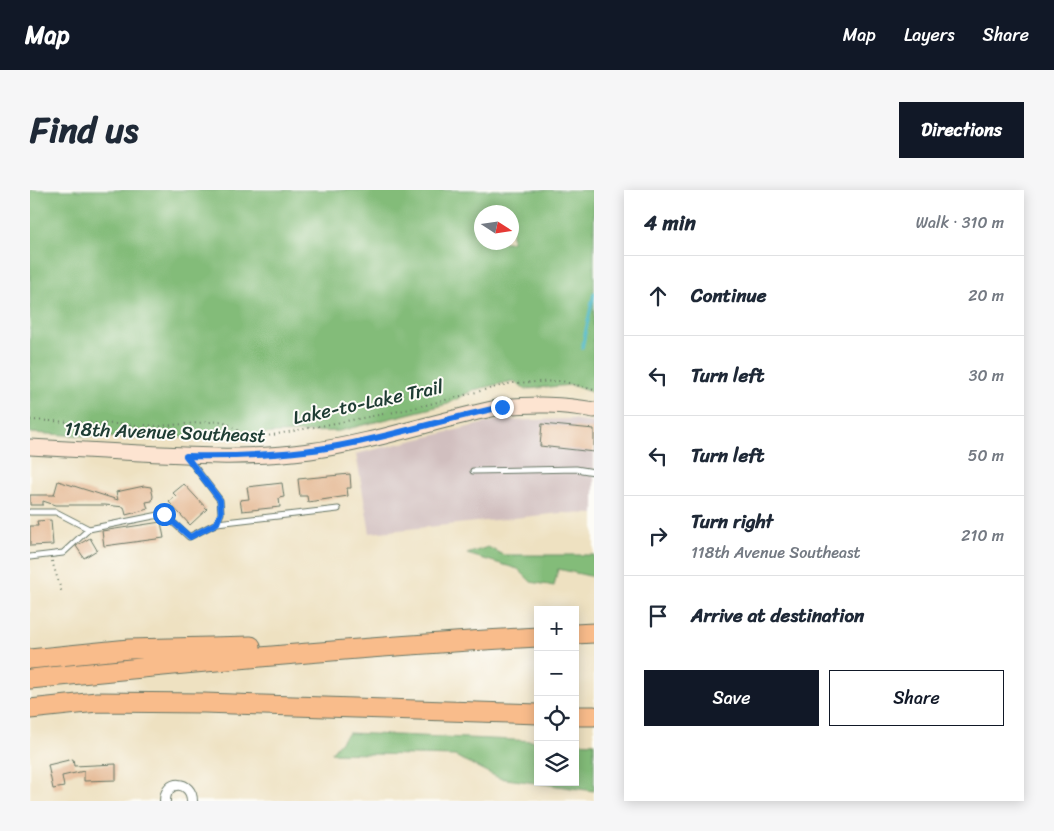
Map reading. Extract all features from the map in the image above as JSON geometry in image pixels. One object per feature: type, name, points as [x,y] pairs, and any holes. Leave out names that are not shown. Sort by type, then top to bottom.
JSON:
[{"type":"highway","points":[[579,634],[594,633]]},
{"type":"highway","points":[[30,679],[204,661],[534,636]]},
{"type":"highway","points":[[30,659],[129,650],[441,642]]},
{"type":"highway","points":[[30,709],[97,702],[204,703],[534,714]]},
{"type":"highway","points":[[579,716],[594,716]]},
{"type":"street","name":"118th Avenue Southeast","points":[[30,447],[186,456],[250,456],[310,451],[377,438],[502,407],[560,404],[594,410]]},
{"type":"street","points":[[159,801],[165,801],[166,792],[177,785],[189,789],[192,801]]},
{"type":"lane","points":[[186,456],[220,500],[221,513],[217,523]]},
{"type":"lane","points":[[472,471],[576,469],[594,472]]},
{"type":"lane","points":[[30,557],[63,553],[89,529],[164,514],[190,537],[217,523],[338,509]]},
{"type":"lane","points":[[30,512],[56,512],[89,529]]},
{"type":"path","name":"Lake-to-Lake Trail","points":[[30,420],[160,426],[223,421],[252,439],[410,409],[512,383],[562,381],[594,390]]},
{"type":"path","points":[[50,554],[62,593]]},
{"type":"shaded area","points":[[572,419],[594,423],[594,514],[562,513],[370,533],[356,454],[494,421]]},
{"type":"green space","points":[[30,190],[594,190],[594,393],[571,385],[526,389],[513,381],[473,390],[448,404],[339,431],[227,437],[119,438],[30,433]]},
{"type":"green space","points":[[488,547],[503,555],[594,555],[594,577],[558,569],[554,586],[531,582],[518,569],[467,554]]},
{"type":"green space","points":[[348,733],[534,741],[534,783],[499,778],[455,756],[331,753]]},
{"type":"green space","points":[[579,742],[594,743],[594,791],[557,786],[579,786]]},
{"type":"building","points":[[542,424],[594,429],[594,452],[540,446]]},
{"type":"building","points":[[350,474],[351,488],[347,488],[348,496],[308,502],[307,496],[300,496],[298,479]]},
{"type":"building","points":[[58,481],[118,500],[116,492],[144,486],[151,487],[153,496],[152,501],[146,502],[148,509],[126,515],[124,507],[105,505],[55,505],[43,501],[43,505],[30,505],[30,495],[54,495]]},
{"type":"building","points":[[282,483],[284,497],[279,498],[280,507],[242,511],[240,500],[249,499],[247,487]]},
{"type":"building","points":[[184,484],[207,509],[190,525],[169,502],[176,496],[173,493]]},
{"type":"building","points":[[51,520],[53,545],[30,546],[30,526],[38,526],[37,521]]},
{"type":"building","points":[[161,522],[164,538],[104,546],[102,531]]},
{"type":"building","points":[[90,538],[97,550],[84,558],[76,546]]},
{"type":"building","points":[[73,759],[74,766],[116,764],[116,780],[84,781],[84,771],[62,776],[64,787],[53,789],[48,765]]},
{"type":"waterway","points":[[582,348],[594,293]]},
{"type":"route","points":[[164,514],[190,537],[217,523],[221,513],[220,500],[186,456],[250,456],[310,451],[352,444],[502,407]]}]
